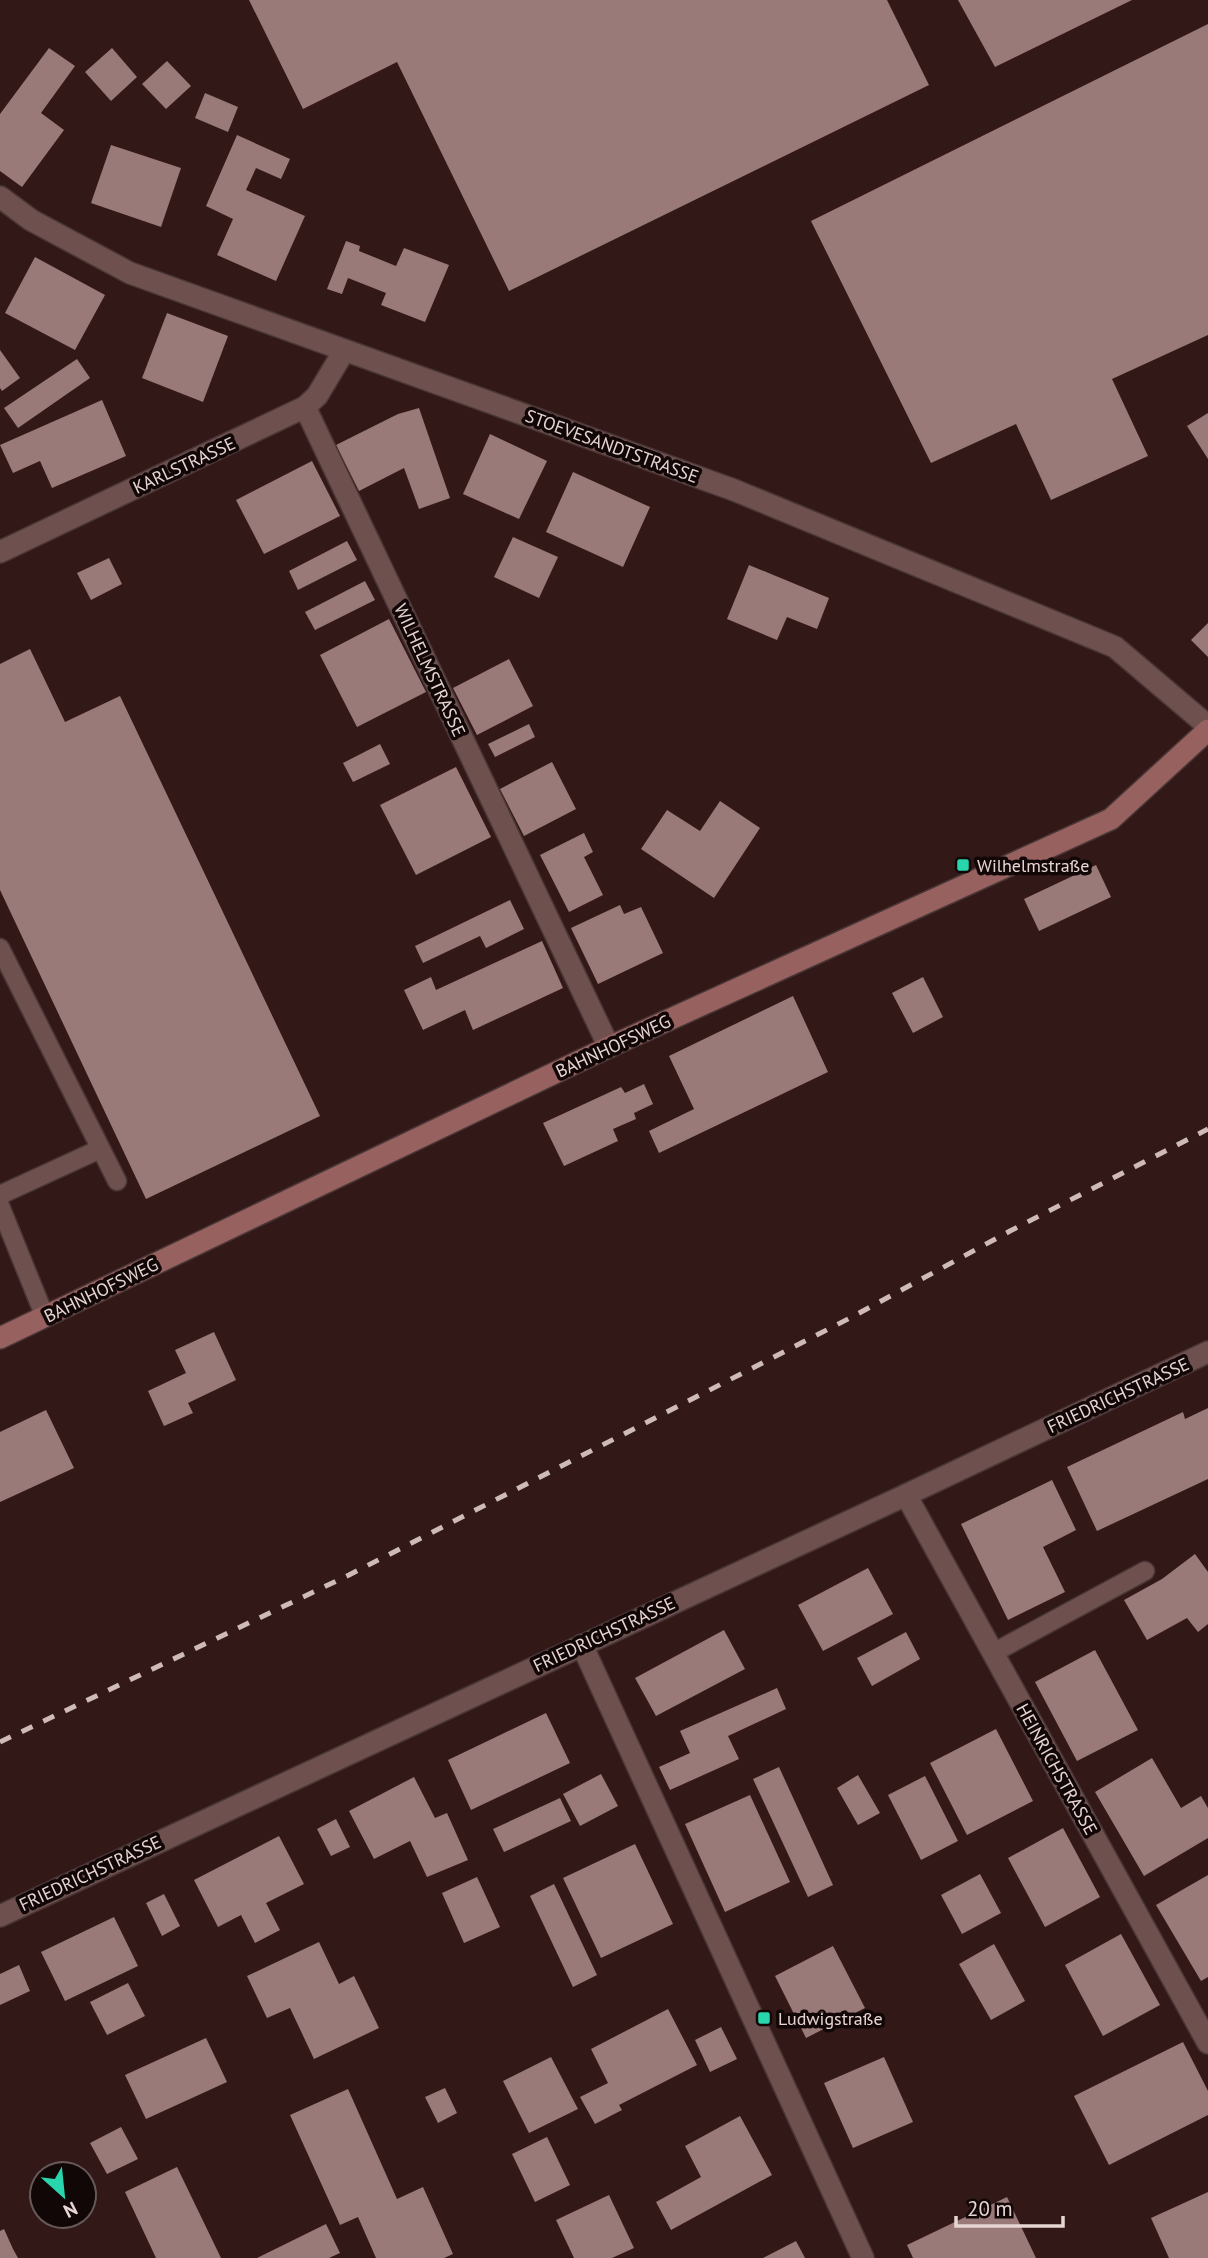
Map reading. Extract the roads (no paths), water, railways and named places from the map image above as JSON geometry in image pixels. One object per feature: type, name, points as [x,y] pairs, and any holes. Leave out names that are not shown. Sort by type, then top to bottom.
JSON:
[{"type":"street","name":"STOEVESANDTSTRASSE","points":[[0,197],[31,220],[130,273],[734,490],[1115,646],[1208,728]]},
{"type":"street","name":"KARLSTRASSE","points":[[0,552],[304,407],[317,396],[344,351]]},
{"type":"street","name":"WILHELMSTRASSE","points":[[304,407],[609,1047]]},
{"type":"street","name":"BAHNHOFSWEG","points":[[0,1338],[609,1047],[1111,818],[1208,728]]},
{"type":"street","name":"FRIEDRICHSTRASSE","points":[[0,1916],[1208,1352]]},
{"type":"street","name":"HEINRICHSTRASSE","points":[[906,1495],[1208,2043]]},
{"type":"street","points":[[582,1645],[863,2258]]},
{"type":"lane","points":[[0,948],[117,1181]]},
{"type":"lane","points":[[0,1195],[100,1149]]},
{"type":"lane","points":[[0,1206],[46,1317]]},
{"type":"lane","points":[[993,1653],[1145,1570]]},
{"type":"railway","points":[[0,1742],[349,1575],[850,1318],[1010,1231],[1208,1129]]},
{"type":"place","name":"Wilhelmstraße","points":[[963,865]]},
{"type":"place","name":"Ludwigstraße","points":[[764,2018]]}]
